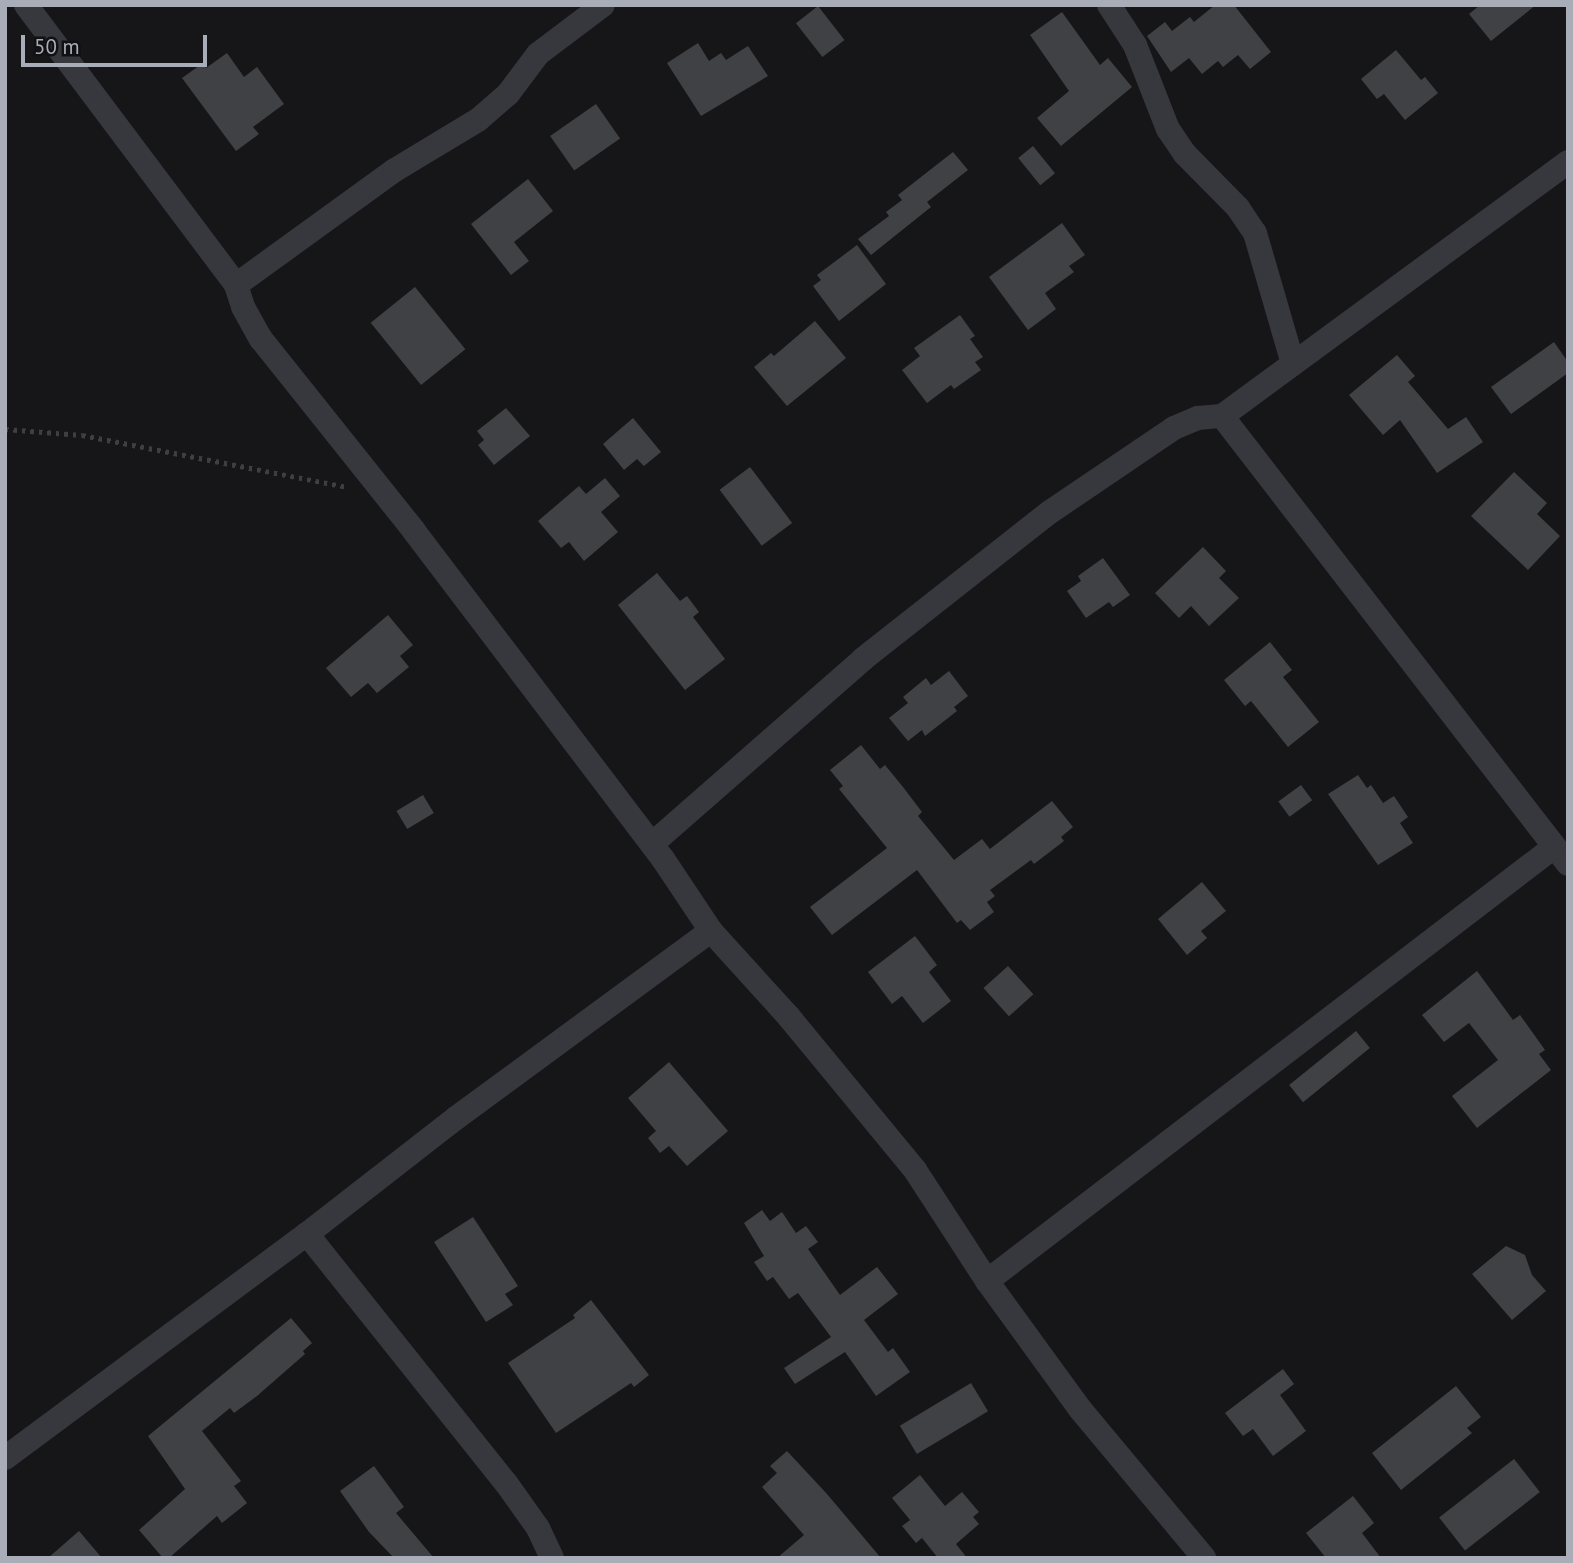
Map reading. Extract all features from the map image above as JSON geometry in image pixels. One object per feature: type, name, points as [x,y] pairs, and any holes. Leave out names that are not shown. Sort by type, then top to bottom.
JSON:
[{"type":"street","points":[[26,5],[236,285],[243,307],[261,339],[384,494],[652,844],[711,931],[789,1017],[915,1170],[987,1281],[1080,1409],[1205,1558]]},
{"type":"street","points":[[236,285],[395,170],[478,120],[508,94],[538,54],[603,5]]},
{"type":"street","points":[[1109,5],[1135,45],[1168,129],[1185,153],[1238,208],[1255,233],[1293,363]]},
{"type":"street","points":[[652,844],[863,659],[1050,512],[1174,428],[1198,418],[1222,416],[1568,162]]},
{"type":"street","points":[[987,1281],[1561,855],[1222,416]]},
{"type":"street","points":[[5,1458],[307,1234],[456,1118],[711,931]]},
{"type":"street","points":[[307,1234],[506,1483],[538,1528],[552,1558]]},
{"type":"path","points":[[5,429],[82,435],[384,494]]},
{"type":"building","points":[[1215,5],[1234,5],[1271,52],[1250,69],[1238,55],[1223,67],[1218,61],[1202,74],[1189,58],[1171,72],[1147,36],[1165,22],[1172,31],[1190,17],[1194,22]]},
{"type":"building","points":[[1480,5],[1536,5],[1491,41],[1469,14]]},
{"type":"building","points":[[818,6],[844,40],[822,57],[796,23]]},
{"type":"building","points":[[1062,12],[1100,65],[1108,58],[1132,87],[1061,146],[1037,118],[1069,91],[1030,35]]},
{"type":"building","points":[[698,43],[709,61],[721,53],[726,60],[748,46],[768,76],[701,116],[667,63]]},
{"type":"building","points":[[1396,50],[1421,80],[1425,77],[1438,93],[1405,120],[1384,94],[1377,99],[1361,79]]},
{"type":"building","points":[[227,53],[244,77],[257,67],[284,104],[253,127],[259,134],[236,151],[182,78],[203,63],[206,68]]},
{"type":"building","points":[[596,104],[620,138],[574,171],[550,136]]},
{"type":"building","points":[[1033,146],[1055,173],[1040,185],[1018,158]]},
{"type":"building","points":[[953,152],[968,170],[927,202],[931,207],[871,255],[858,239],[889,216],[886,212],[902,200],[898,195]]},
{"type":"building","points":[[528,179],[553,211],[514,242],[529,261],[511,275],[471,224]]},
{"type":"building","points":[[1062,223],[1085,255],[1069,266],[1074,272],[1045,293],[1056,309],[1028,330],[989,277]]},
{"type":"building","points":[[857,245],[886,284],[839,321],[813,286],[821,280],[817,275]]},
{"type":"building","points":[[415,287],[465,349],[421,385],[371,323]]},
{"type":"building","points":[[960,315],[975,336],[970,339],[983,357],[975,362],[981,370],[954,389],[951,385],[927,403],[902,370],[920,356],[914,348]]},
{"type":"building","points":[[815,321],[846,358],[787,406],[754,367],[771,353],[774,356]]},
{"type":"building","points":[[1554,342],[1568,362],[1568,373],[1511,414],[1491,387]]},
{"type":"building","points":[[1397,355],[1415,376],[1408,382],[1448,429],[1466,417],[1483,442],[1437,473],[1400,420],[1383,435],[1349,395]]},
{"type":"building","points":[[506,408],[530,436],[494,465],[478,445],[484,440],[477,431]]},
{"type":"building","points":[[633,418],[661,452],[644,466],[637,459],[624,470],[603,444]]},
{"type":"building","points":[[750,467],[792,523],[762,546],[720,490]]},
{"type":"building","points":[[1514,472],[1547,503],[1537,514],[1560,536],[1528,570],[1471,516]]},
{"type":"building","points":[[605,478],[620,496],[601,512],[618,532],[584,561],[569,542],[561,548],[538,521],[579,486],[586,494]]},
{"type":"building","points":[[1203,547],[1226,571],[1219,578],[1239,598],[1209,626],[1191,606],[1179,618],[1155,593]]},
{"type":"building","points":[[1103,558],[1130,595],[1113,607],[1109,602],[1086,618],[1067,591],[1081,581],[1078,576]]},
{"type":"building","points":[[657,573],[680,601],[687,596],[699,612],[693,617],[725,659],[685,690],[618,605]]},
{"type":"building","points":[[388,615],[413,645],[400,656],[409,667],[377,693],[368,683],[351,697],[326,668]]},
{"type":"building","points":[[1270,642],[1292,670],[1283,677],[1319,722],[1288,747],[1251,701],[1245,706],[1224,680]]},
{"type":"building","points":[[949,671],[968,696],[954,707],[957,711],[925,736],[922,730],[908,741],[889,718],[908,703],[903,697],[926,678],[931,685]]},
{"type":"building","points":[[861,745],[880,769],[885,765],[903,787],[922,812],[918,816],[954,860],[982,839],[990,849],[1052,801],[1073,827],[1061,837],[1064,841],[1034,864],[1031,860],[990,890],[995,896],[987,902],[994,912],[970,930],[961,920],[957,923],[917,870],[832,935],[810,907],[887,848],[839,789],[843,786],[830,770]]},
{"type":"building","points":[[1358,775],[1367,788],[1371,785],[1383,803],[1394,796],[1408,817],[1400,823],[1413,843],[1378,865],[1328,794]]},
{"type":"building","points":[[1301,785],[1312,800],[1290,817],[1278,801]]},
{"type":"building","points":[[423,795],[434,813],[407,829],[396,811]]},
{"type":"building","points":[[1202,882],[1226,911],[1201,931],[1207,938],[1187,955],[1158,919]]},
{"type":"building","points":[[915,936],[937,965],[929,972],[951,1001],[923,1023],[902,996],[892,1004],[868,972]]},
{"type":"building","points":[[1008,966],[1033,994],[1009,1016],[983,988]]},
{"type":"building","points":[[1477,971],[1513,1020],[1520,1015],[1545,1050],[1539,1054],[1551,1070],[1477,1128],[1452,1096],[1498,1060],[1469,1023],[1444,1042],[1422,1015]]},
{"type":"building","points":[[1356,1031],[1370,1048],[1303,1102],[1289,1085]]},
{"type":"building","points":[[669,1062],[728,1131],[687,1166],[669,1146],[660,1153],[648,1138],[656,1131],[628,1098]]},
{"type":"building","points":[[762,1210],[770,1221],[782,1212],[796,1233],[806,1226],[818,1242],[808,1249],[840,1295],[877,1267],[898,1294],[864,1320],[888,1352],[893,1348],[910,1372],[876,1396],[845,1352],[795,1384],[784,1368],[831,1337],[798,1293],[789,1299],[773,1277],[767,1281],[754,1262],[764,1256],[744,1223]]},
{"type":"building","points":[[473,1217],[518,1286],[505,1294],[513,1305],[486,1322],[434,1242]]},
{"type":"building","points":[[1506,1246],[1525,1255],[1532,1275],[1546,1291],[1512,1320],[1472,1274]]},
{"type":"building","points":[[591,1300],[649,1375],[634,1387],[631,1383],[556,1433],[508,1363],[575,1318],[573,1315]]},
{"type":"building","points":[[291,1318],[312,1343],[303,1351],[305,1354],[257,1396],[234,1413],[230,1408],[202,1431],[241,1481],[234,1486],[247,1503],[222,1523],[217,1516],[169,1558],[163,1558],[139,1530],[185,1489],[148,1436]]},
{"type":"building","points":[[1283,1369],[1294,1384],[1280,1395],[1306,1431],[1273,1456],[1253,1429],[1243,1436],[1225,1413]]},
{"type":"building","points":[[971,1383],[988,1411],[917,1454],[900,1426]]},
{"type":"building","points":[[1456,1386],[1481,1417],[1467,1428],[1472,1433],[1401,1490],[1372,1453]]},
{"type":"building","points":[[787,1451],[881,1558],[777,1558],[804,1535],[762,1487],[777,1473],[770,1466]]},
{"type":"building","points":[[1514,1459],[1540,1492],[1465,1551],[1439,1517]]},
{"type":"building","points":[[374,1466],[404,1507],[396,1513],[434,1558],[394,1558],[369,1532],[340,1491]]},
{"type":"building","points":[[920,1475],[945,1506],[962,1492],[979,1512],[973,1517],[979,1524],[956,1544],[967,1558],[938,1558],[922,1538],[916,1543],[902,1526],[910,1520],[892,1498]]},
{"type":"building","points":[[1353,1496],[1374,1523],[1362,1533],[1381,1558],[1326,1558],[1306,1533]]},
{"type":"building","points":[[79,1531],[102,1558],[48,1558]]}]
